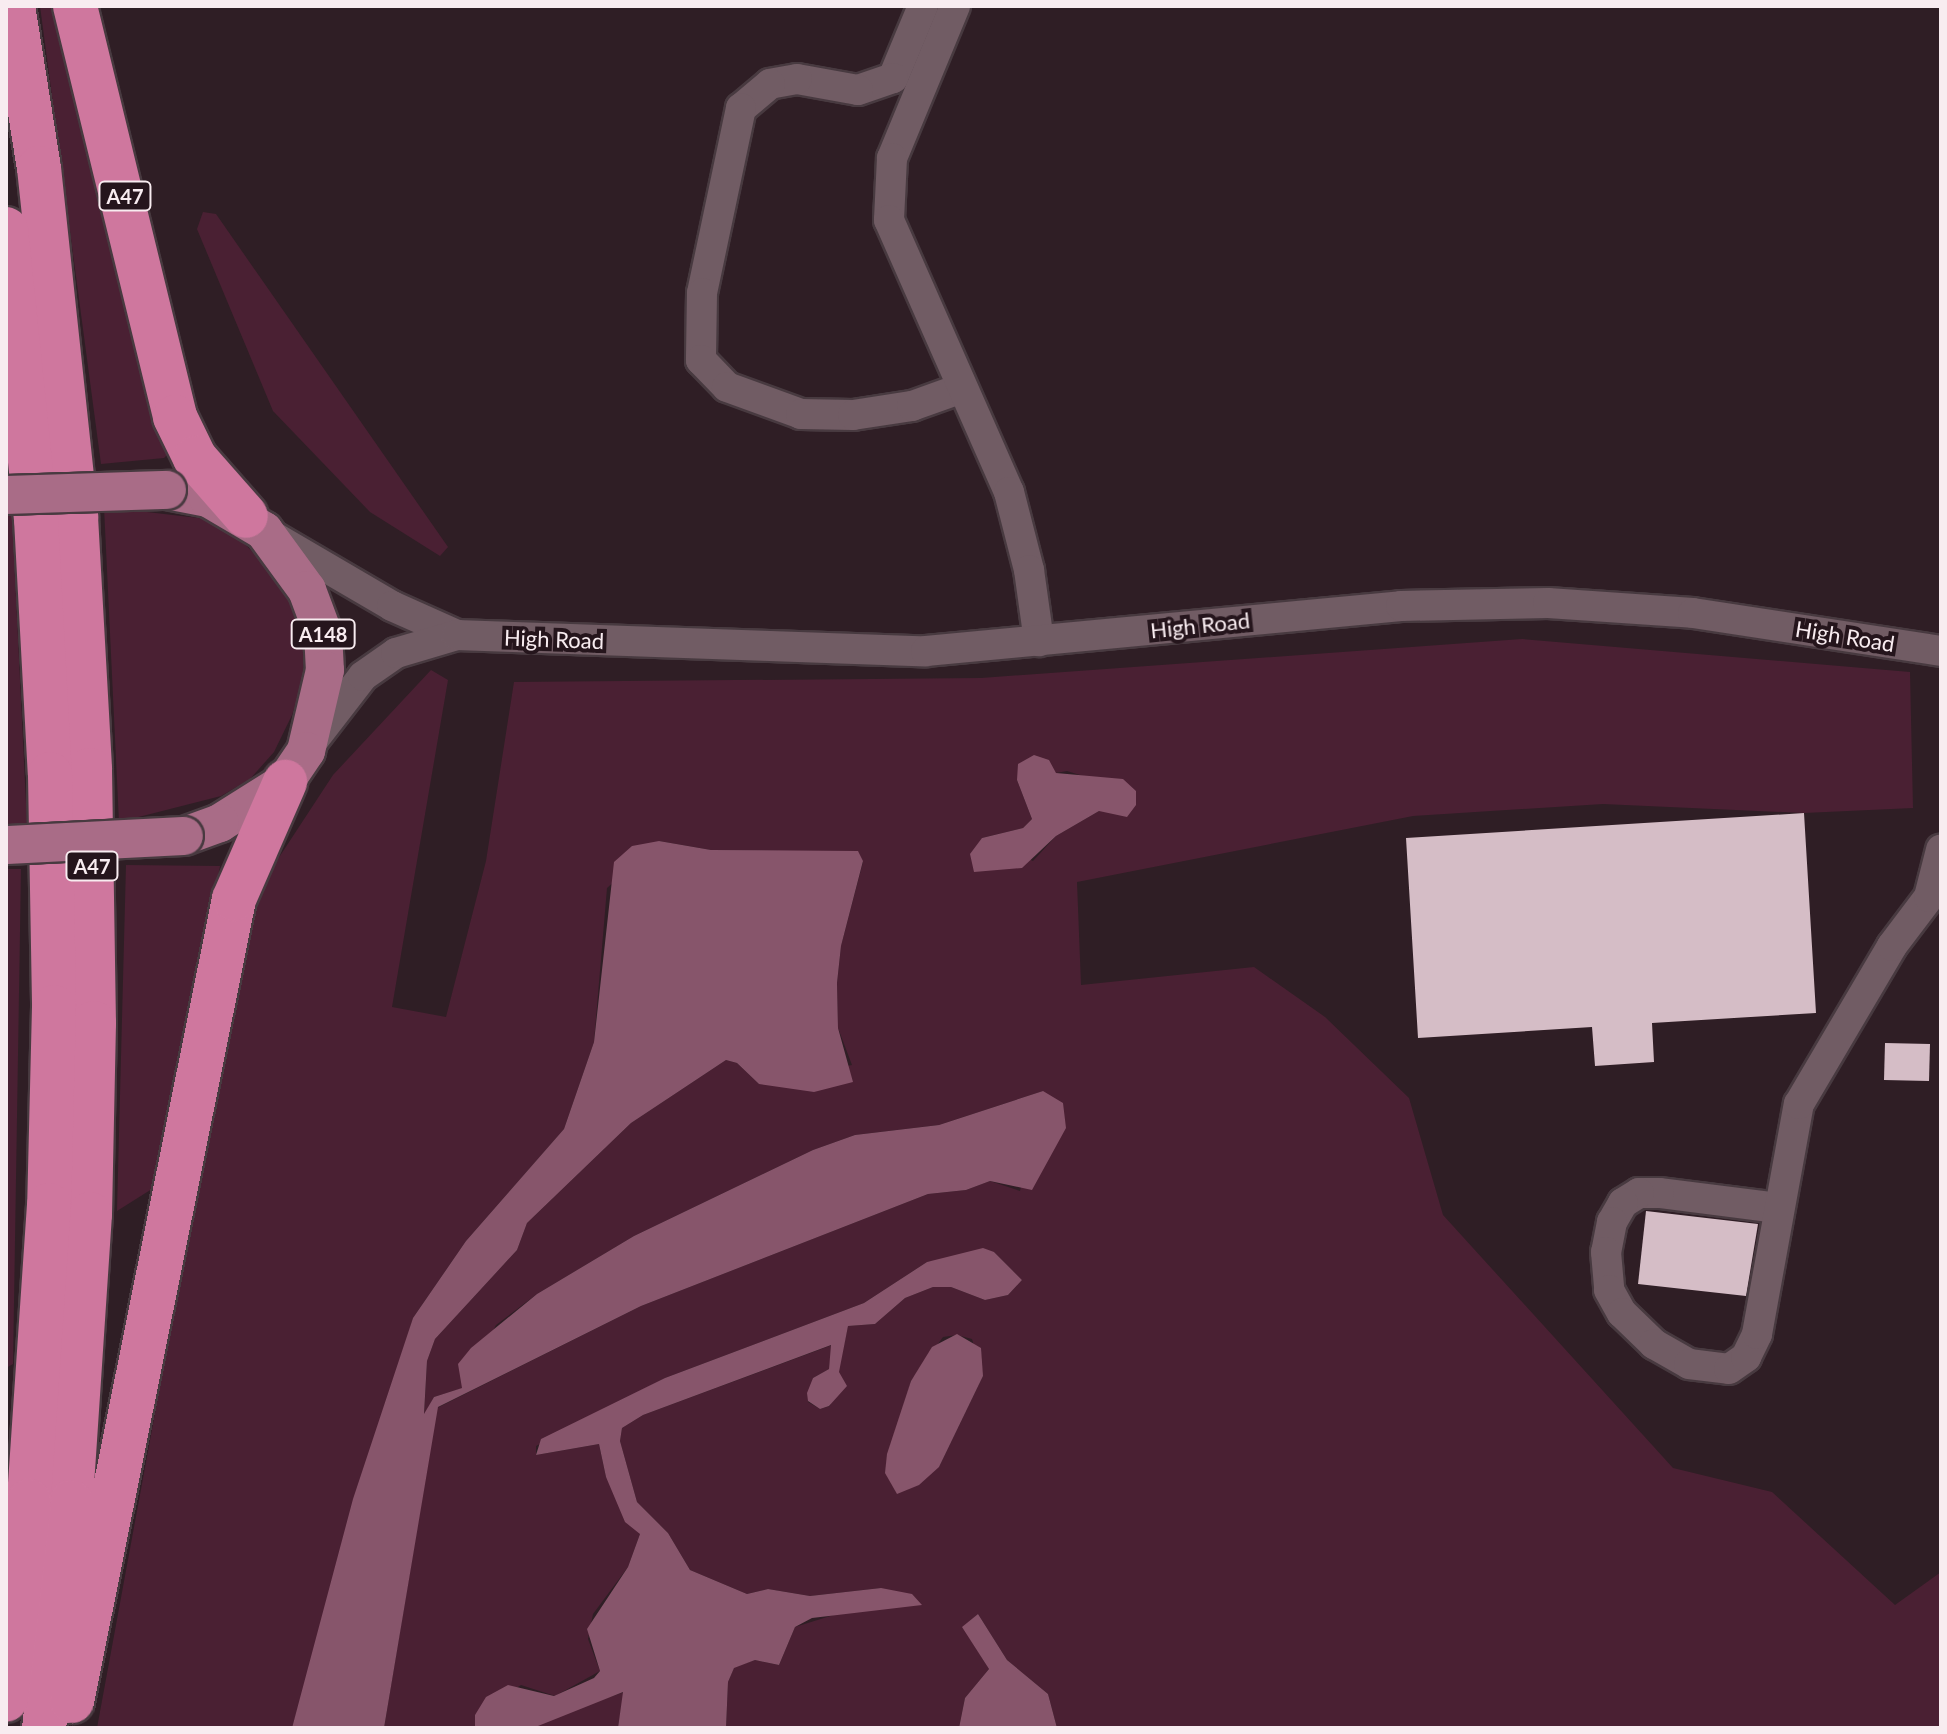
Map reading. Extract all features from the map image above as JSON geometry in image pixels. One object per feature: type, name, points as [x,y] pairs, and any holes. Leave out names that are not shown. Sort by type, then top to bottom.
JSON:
[{"type":"highway","name":"A47","points":[[13,6],[39,168],[76,517],[93,960],[90,1214],[71,1502],[44,1728]]},
{"type":"highway","name":"A47","points":[[75,6],[175,417],[195,458],[255,524]]},
{"type":"highway","name":"A47","points":[[6,229],[36,519],[50,774],[54,1007],[49,1205],[32,1469],[6,1700]]},
{"type":"highway","points":[[66,1728],[234,899],[296,766]]},
{"type":"main road","name":"A148","points":[[6,495],[167,490],[208,498],[255,524],[307,590],[323,633],[322,702],[296,766]]},
{"type":"main road","points":[[6,845],[184,836],[220,823],[296,766]]},
{"type":"street","points":[[923,6],[893,78],[858,90],[797,79],[770,84],[741,108],[703,284],[701,360],[727,387],[801,414],[853,415],[898,408],[962,388]]},
{"type":"street","points":[[955,6],[892,158],[886,192],[899,252],[962,388],[1021,531],[1039,641]]},
{"type":"street","name":"High Road","points":[[255,524],[392,606],[471,636]]},
{"type":"street","name":"High Road","points":[[296,766],[363,676],[396,653],[471,636],[829,651],[926,651],[1401,606],[1548,603],[1693,613],[1941,659]]},
{"type":"street","points":[[1778,1208],[1659,1193],[1639,1193],[1623,1203],[1612,1222],[1606,1252],[1609,1290],[1622,1313],[1654,1344],[1689,1364],[1709,1370],[1729,1369],[1746,1357],[1757,1334],[1799,1104],[1892,946],[1929,897],[1941,850]]},
{"type":"shaded area","points":[[40,6],[55,6],[168,454],[164,458],[101,464]]},
{"type":"shaded area","points":[[203,212],[216,214],[448,547],[440,556],[370,512],[273,411],[197,229]]},
{"type":"shaded area","points":[[104,507],[207,519],[239,538],[267,567],[292,606],[304,645],[303,680],[292,715],[274,752],[250,779],[221,796],[119,822]]},
{"type":"shaded area","points":[[12,515],[27,824],[6,825],[6,516]]},
{"type":"shaded area","points":[[1522,639],[1910,672],[1913,808],[1804,813],[1603,804],[1413,816],[1077,882],[1081,985],[1254,967],[1325,1017],[1409,1098],[1443,1215],[1673,1468],[1772,1492],[1895,1605],[1941,1572],[1941,1728],[1057,1728],[1048,1694],[1007,1660],[978,1614],[963,1627],[989,1669],[965,1698],[959,1728],[726,1728],[728,1682],[734,1667],[755,1660],[779,1665],[795,1627],[840,1613],[881,1588],[810,1596],[768,1589],[747,1594],[690,1570],[668,1533],[637,1502],[620,1441],[622,1428],[643,1415],[832,1345],[829,1369],[813,1378],[808,1402],[820,1409],[830,1406],[848,1326],[875,1324],[905,1298],[933,1287],[951,1287],[985,1300],[1008,1295],[1022,1280],[994,1252],[927,1262],[864,1303],[665,1378],[536,1446],[536,1455],[599,1444],[606,1477],[640,1534],[628,1567],[593,1614],[588,1639],[600,1671],[555,1696],[521,1685],[475,1715],[475,1728],[384,1728],[437,1408],[641,1306],[928,1194],[966,1190],[990,1181],[1020,1191],[1043,1091],[939,1125],[855,1135],[813,1150],[634,1236],[537,1294],[496,1325],[463,1388],[434,1397],[424,1416],[427,1361],[435,1339],[517,1250],[527,1223],[631,1123],[726,1060],[737,1063],[759,1084],[852,1065],[838,1028],[837,983],[841,946],[863,862],[858,852],[711,850],[659,841],[607,888],[594,1042],[564,1129],[466,1241],[413,1318],[292,1728],[97,1728],[249,903],[333,775],[431,670],[448,680],[392,1007],[446,1017],[486,861],[514,682],[981,678]],"holes":[[[1067,771],[1096,780],[1123,779],[1099,811],[1056,836],[1033,861],[982,838],[1023,828],[1032,819],[1017,780]],[[957,1335],[972,1339],[983,1376],[939,1467],[885,1473],[911,1381],[943,1337]]]},
{"type":"shaded area","points":[[1034,755],[1049,760],[1056,773],[1123,779],[1136,791],[1136,805],[1127,817],[1099,811],[1056,836],[1022,868],[974,872],[970,854],[982,838],[1023,828],[1032,819],[1017,780],[1018,764]]},
{"type":"shaded area","points":[[659,841],[711,850],[858,851],[863,861],[841,946],[837,983],[838,1028],[853,1082],[814,1092],[759,1084],[737,1063],[726,1060],[631,1123],[527,1223],[517,1250],[435,1339],[427,1361],[424,1414],[434,1397],[462,1388],[458,1364],[471,1348],[537,1294],[634,1236],[813,1150],[855,1135],[939,1125],[1043,1091],[1063,1103],[1066,1128],[1032,1190],[990,1181],[966,1190],[928,1194],[641,1306],[438,1407],[384,1728],[292,1728],[353,1499],[413,1318],[466,1241],[564,1129],[594,1042],[614,862],[632,846]]},
{"type":"shaded area","points":[[126,865],[220,866],[163,1182],[117,1211]]},
{"type":"shaded area","points":[[6,869],[21,869],[13,1364],[6,1368]]},
{"type":"shaded area","points":[[983,1248],[994,1252],[1022,1280],[1008,1295],[985,1300],[951,1287],[933,1287],[905,1298],[875,1324],[848,1326],[839,1372],[847,1386],[829,1406],[820,1409],[808,1401],[807,1393],[813,1378],[829,1369],[831,1345],[643,1415],[622,1428],[620,1441],[637,1502],[668,1533],[690,1570],[747,1594],[768,1589],[810,1596],[881,1588],[912,1594],[922,1605],[812,1618],[795,1627],[779,1665],[755,1660],[734,1668],[728,1682],[726,1728],[618,1728],[623,1692],[533,1728],[475,1728],[475,1715],[486,1697],[508,1685],[554,1696],[594,1678],[600,1671],[587,1629],[628,1567],[640,1534],[625,1522],[606,1477],[599,1444],[536,1455],[541,1439],[665,1378],[864,1303],[927,1262]]},
{"type":"shaded area","points":[[957,1334],[981,1348],[983,1376],[939,1467],[919,1485],[897,1494],[885,1473],[887,1454],[911,1381],[932,1347]]},
{"type":"shaded area","points":[[978,1614],[1007,1660],[1048,1694],[1057,1728],[959,1728],[965,1698],[989,1669],[962,1627]]},
{"type":"shaded area","points":[[624,1692],[618,1728],[533,1728],[539,1722]]},
{"type":"building","points":[[1804,813],[1816,1013],[1652,1023],[1654,1062],[1595,1066],[1592,1027],[1418,1038],[1406,838]]},
{"type":"building","points":[[1885,1043],[1930,1044],[1929,1081],[1884,1080]]},
{"type":"building","points":[[1646,1211],[1758,1224],[1746,1296],[1638,1284]]}]
